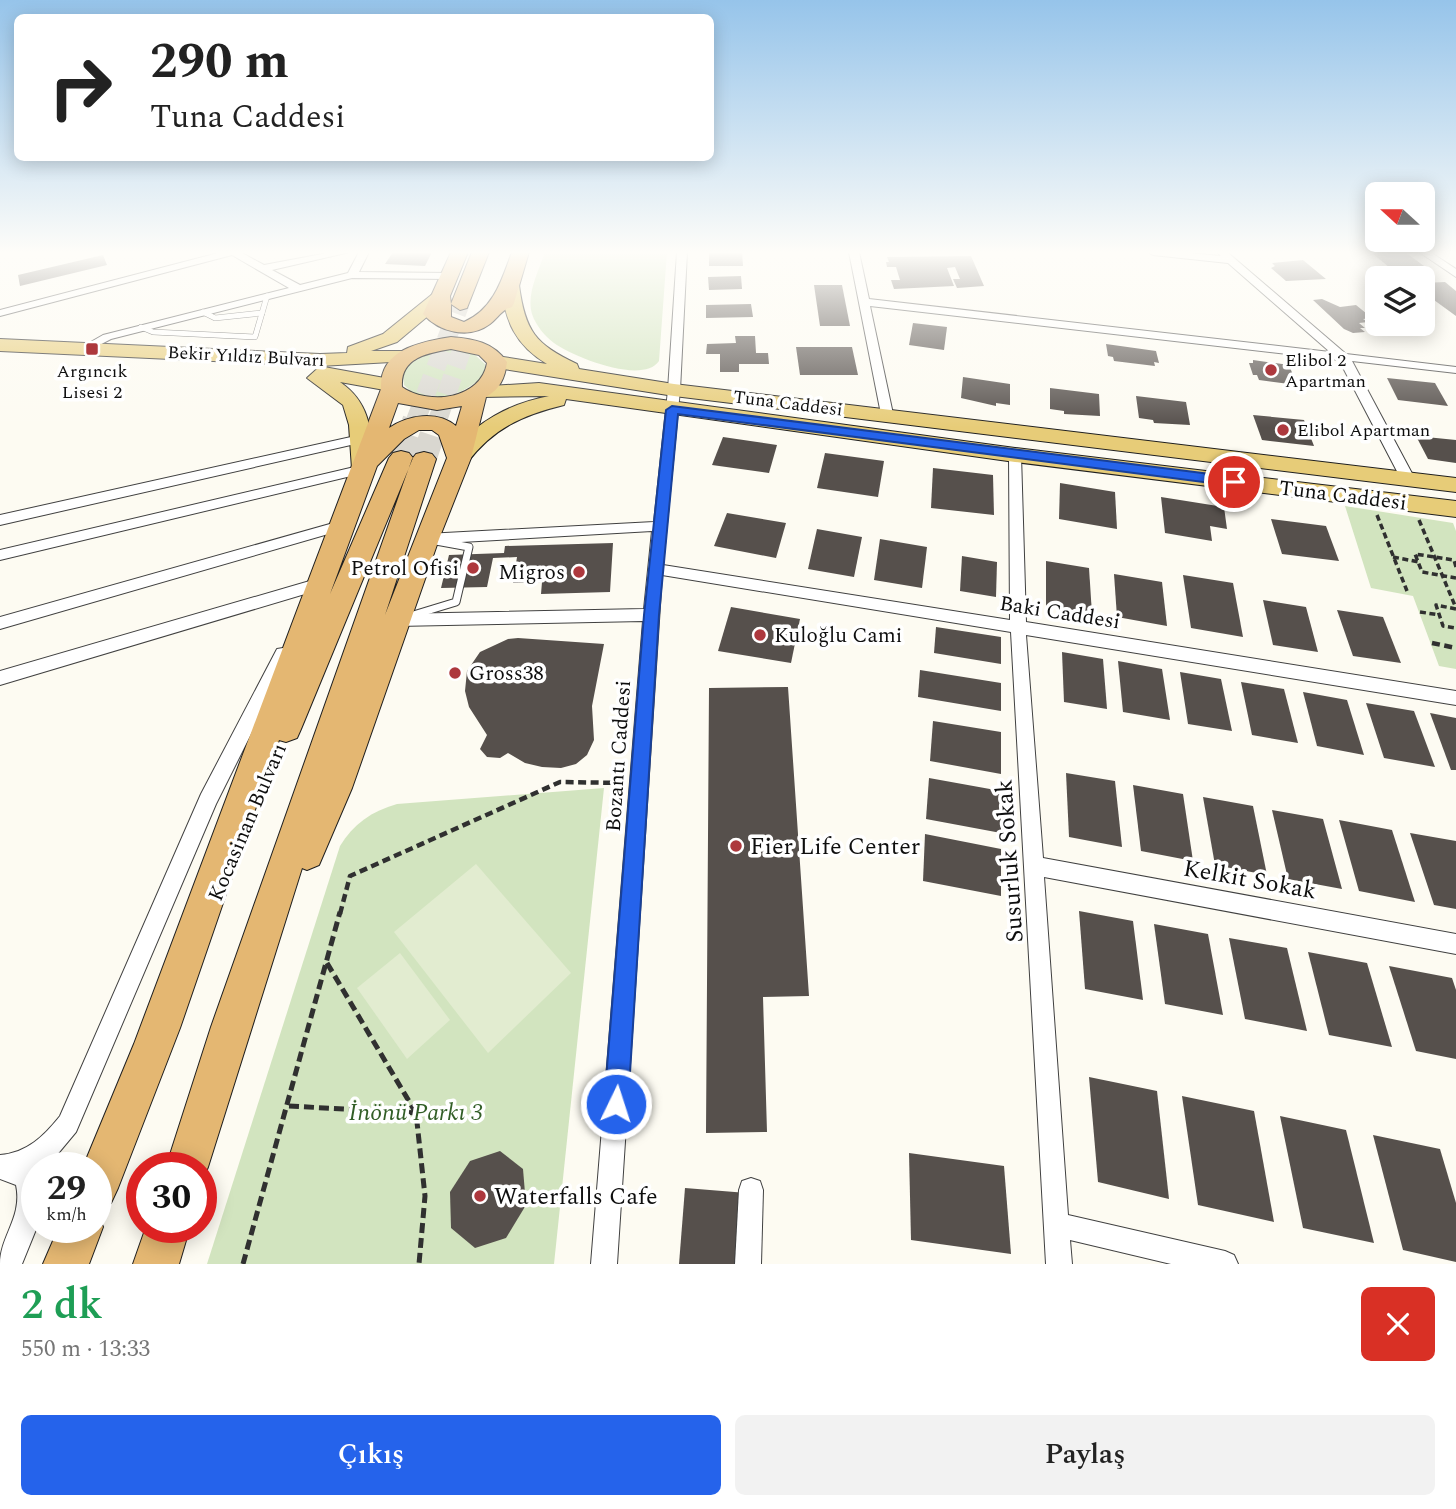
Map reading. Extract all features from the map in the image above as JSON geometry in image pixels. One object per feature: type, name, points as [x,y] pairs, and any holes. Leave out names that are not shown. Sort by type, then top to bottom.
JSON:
[{"type":"highway","points":[[413,353],[434,311]]},
{"type":"highway","points":[[442,311],[442,320],[456,326],[469,325],[491,315],[494,311]]},
{"type":"highway","points":[[391,387],[410,401],[430,404],[452,402],[479,392],[493,379],[493,357],[504,311]]},
{"type":"highway","points":[[153,1043],[320,584],[344,525],[362,454],[391,387],[392,371],[413,353],[437,345],[475,345],[493,357]]},
{"type":"highway","points":[[231,1027],[336,788],[426,539],[459,458],[479,392]]},
{"type":"highway","points":[[362,454],[396,432],[425,423],[447,430],[459,458]]},
{"type":"highway","name":"Kocasinan Bulvarı","points":[[110,1152],[153,1043],[412,458],[192,1152]]},
{"type":"highway","points":[[66,1264],[75,1243]]},
{"type":"highway","points":[[156,1264],[163,1243]]},
{"type":"main road","points":[[300,365],[381,342],[423,311]]},
{"type":"main road","points":[[514,311],[515,322],[529,343],[598,389]]},
{"type":"main road","name":"Bekir Yıldız Bulvarı","points":[[0,345],[300,365],[391,387]]},
{"type":"main road","name":"Bekir Yıldız Bulvarı","points":[[0,363],[300,365],[413,353]]},
{"type":"main road","name":"Tuna Caddesi","points":[[493,357],[598,389]]},
{"type":"main road","points":[[300,365],[348,396],[358,413],[362,454]]},
{"type":"main road","points":[[459,458],[480,433],[517,411],[598,389]]},
{"type":"main road","name":"Tuna Caddesi","points":[[479,392],[598,389],[1015,455],[1456,509]]},
{"type":"main road","name":"Tuna Caddesi","points":[[673,400],[887,414],[1456,485]]},
{"type":"street","points":[[86,349],[107,337],[207,311]]},
{"type":"street","name":"Bozantı Caddesi","points":[[604,1264],[651,615],[662,526],[678,311]]},
{"type":"street","points":[[867,311],[887,414]]},
{"type":"street","points":[[942,311],[1456,370]]},
{"type":"street","points":[[1290,311],[1344,358],[1408,479]]},
{"type":"street","points":[[0,520],[362,454]]},
{"type":"street","points":[[0,555],[362,454]]},
{"type":"street","name":"Susurluk Sokak","points":[[1015,455],[1018,626],[1059,1264]]},
{"type":"street","points":[[0,623],[344,525]]},
{"type":"street","points":[[426,539],[662,526]]},
{"type":"street","name":"Baki Caddesi","points":[[657,569],[1456,698]]},
{"type":"street","points":[[0,678],[320,584]]},
{"type":"street","points":[[3,1167],[19,1164],[46,1149],[71,1117],[208,800],[320,584]]},
{"type":"street","points":[[397,620],[651,615]]},
{"type":"street","name":"Kelkit Sokak","points":[[1035,866],[1456,944]]},
{"type":"street","points":[[3,1167],[25,1177],[31,1197],[27,1221],[9,1264]]},
{"type":"street","points":[[748,1264],[751,1190]]},
{"type":"street","points":[[1055,1224],[1225,1264]]},
{"type":"lane","points":[[141,327],[153,332],[255,337],[262,313],[215,318],[205,316],[203,312]]},
{"type":"lane","points":[[397,620],[456,602],[468,547],[426,539]]},
{"type":"path","points":[[1371,498],[1407,591]]},
{"type":"path","points":[[1412,503],[1456,608]]},
{"type":"path","points":[[1456,567],[1454,561],[1415,554],[1422,572],[1456,578]]},
{"type":"path","points":[[1393,557],[1419,562]]},
{"type":"path","points":[[1456,608],[1436,605],[1443,626],[1456,628]]},
{"type":"path","points":[[1420,612],[1440,615]]},
{"type":"path","points":[[1432,643],[1456,648]]},
{"type":"path","points":[[243,1264],[350,876],[560,782],[639,783]]},
{"type":"path","points":[[327,963],[416,1113],[425,1196],[419,1264]]},
{"type":"path","points":[[288,1106],[416,1113]]},
{"type":"green space","points":[[532,311],[663,311],[659,361],[651,368],[624,370],[591,361],[554,343],[541,330]]},
{"type":"green space","points":[[454,349],[474,354],[485,364],[485,373],[468,388],[434,398],[413,392],[404,385],[403,371],[414,361],[433,352]]},
{"type":"green space","points":[[1345,506],[1453,523],[1456,531],[1456,669],[1439,666],[1413,596],[1371,588]]},
{"type":"green space","name":"İnönü Parkı 3","points":[[604,788],[554,1264],[207,1264],[214,1243],[217,1243],[217,1233],[340,846],[357,825],[379,810],[397,804]]},
{"type":"green space","points":[[476,864],[571,973],[488,1053],[394,932]]},
{"type":"green space","points":[[400,953],[450,1020],[407,1059],[357,988]]},
{"type":"building","points":[[706,311],[752,311],[753,317],[706,318]]},
{"type":"building","points":[[818,311],[847,311],[850,326],[820,326]]},
{"type":"building","points":[[1325,311],[1363,311],[1365,322],[1359,323],[1365,328],[1360,328],[1365,332],[1353,333],[1344,329]]},
{"type":"building","points":[[913,323],[947,327],[944,350],[909,345]]},
{"type":"building","points":[[735,336],[755,336],[756,353],[768,353],[769,364],[739,364],[739,372],[720,372],[720,354],[706,354],[707,344],[736,343]]},
{"type":"building","points":[[1106,344],[1156,351],[1159,363],[1154,362],[1155,366],[1114,361],[1113,357],[1108,356]]},
{"type":"building","points":[[796,347],[852,347],[858,375],[800,375]]},
{"type":"building","name":"Elibol 2 Apartman","points":[[1253,360],[1289,365],[1297,385],[1259,380],[1257,375],[1253,375],[1249,363],[1253,363]]},
{"type":"building","points":[[963,377],[1010,384],[1010,405],[996,403],[996,406],[961,398]]},
{"type":"building","points":[[1387,378],[1435,383],[1448,406],[1398,400]]},
{"type":"building","points":[[1050,388],[1099,394],[1100,416],[1064,414],[1064,411],[1050,409]]},
{"type":"building","points":[[1136,396],[1186,402],[1190,425],[1154,423],[1153,420],[1139,418]]},
{"type":"building","name":"Elibol Apartman","points":[[1253,415],[1304,420],[1314,446],[1262,440]]},
{"type":"building","points":[[1416,436],[1456,440],[1456,463],[1428,459]]},
{"type":"building","points":[[723,437],[777,445],[769,473],[712,465]]},
{"type":"building","points":[[825,453],[884,461],[878,497],[817,488]]},
{"type":"building","points":[[933,468],[993,475],[994,515],[931,508]]},
{"type":"building","points":[[1060,483],[1115,492],[1117,529],[1059,519]]},
{"type":"building","points":[[1161,497],[1224,507],[1227,529],[1210,526],[1212,541],[1165,533]]},
{"type":"building","points":[[727,513],[786,523],[776,558],[714,546]]},
{"type":"building","points":[[1271,519],[1326,526],[1339,561],[1282,554]]},
{"type":"building","points":[[817,529],[862,537],[854,577],[808,569]]},
{"type":"building","points":[[880,539],[927,547],[922,588],[874,580]]},
{"type":"building","points":[[613,543],[610,592],[541,594],[542,582],[513,583],[517,557],[493,558],[487,587],[441,588],[449,555],[504,553],[505,546]]},
{"type":"building","points":[[962,556],[997,562],[996,597],[960,591]]},
{"type":"building","points":[[1046,561],[1089,568],[1092,614],[1046,606]]},
{"type":"building","points":[[1114,574],[1162,582],[1167,626],[1117,617]]},
{"type":"building","points":[[1183,575],[1233,583],[1243,637],[1191,628]]},
{"type":"building","points":[[1263,600],[1306,607],[1318,652],[1273,645]]},
{"type":"building","name":"Kuloğlu Cami","points":[[731,607],[800,619],[791,663],[718,651]]},
{"type":"building","points":[[1337,610],[1383,617],[1401,663],[1353,656]]},
{"type":"building","points":[[936,627],[1001,637],[1001,664],[934,653]]},
{"type":"building","points":[[508,639],[604,644],[592,706],[594,740],[587,755],[576,764],[561,768],[542,767],[525,763],[508,753],[500,758],[487,757],[480,749],[487,735],[469,707],[465,691],[467,671],[480,652]]},
{"type":"building","points":[[1062,652],[1103,659],[1107,709],[1064,702]]},
{"type":"building","points":[[1118,661],[1162,669],[1170,720],[1123,712]]},
{"type":"building","points":[[920,670],[1001,683],[1001,711],[918,697]]},
{"type":"building","points":[[1180,672],[1221,679],[1232,731],[1188,724]]},
{"type":"building","points":[[1241,682],[1284,689],[1298,743],[1252,735]]},
{"type":"building","points":[[788,687],[809,996],[763,997],[767,1132],[706,1133],[709,688]]},
{"type":"building","points":[[1303,692],[1347,700],[1364,755],[1317,746]]},
{"type":"building","points":[[1366,703],[1414,711],[1435,767],[1384,758]]},
{"type":"building","points":[[1430,713],[1456,718],[1456,770],[1451,770]]},
{"type":"building","points":[[933,721],[1001,732],[1001,774],[930,761]]},
{"type":"building","points":[[1066,773],[1115,781],[1122,847],[1069,837]]},
{"type":"building","points":[[929,778],[1001,791],[1001,833],[926,819]]},
{"type":"building","points":[[1133,785],[1183,794],[1193,861],[1141,851]]},
{"type":"building","points":[[1203,797],[1253,806],[1267,875],[1215,865]]},
{"type":"building","points":[[1272,810],[1323,819],[1342,889],[1288,879]]},
{"type":"building","points":[[1339,820],[1392,830],[1415,902],[1359,891]]},
{"type":"building","points":[[1410,833],[1456,841],[1456,909],[1434,905]]},
{"type":"building","points":[[925,834],[1001,849],[1001,896],[923,881]]},
{"type":"building","points":[[1079,911],[1133,921],[1143,1000],[1085,989]]},
{"type":"building","points":[[1154,924],[1208,934],[1223,1015],[1165,1004]]},
{"type":"building","points":[[1229,938],[1287,948],[1307,1031],[1245,1019]]},
{"type":"building","points":[[1308,952],[1367,963],[1392,1047],[1329,1035]]},
{"type":"building","points":[[1389,966],[1452,978],[1456,990],[1456,1059],[1416,1051]]},
{"type":"building","points":[[1089,1077],[1157,1091],[1169,1199],[1098,1182]]},
{"type":"building","points":[[1182,1096],[1254,1111],[1274,1222],[1198,1205]]},
{"type":"building","points":[[1280,1116],[1346,1130],[1374,1243],[1303,1228]]},
{"type":"building","points":[[1373,1135],[1440,1149],[1456,1203],[1456,1262],[1403,1250]]},
{"type":"building","points":[[500,1151],[523,1169],[526,1205],[506,1238],[475,1248],[451,1228],[450,1192],[470,1161]]},
{"type":"building","points":[[909,1153],[1004,1166],[1011,1254],[911,1240]]},
{"type":"building","points":[[685,1188],[747,1193],[745,1264],[679,1264]]},
{"type":"tunnel","points":[[415,422],[457,311]]},
{"type":"tunnel","points":[[437,422],[461,352]]},
{"type":"tunnel","points":[[401,458],[415,420]]},
{"type":"tunnel","points":[[424,459],[437,420]]},
{"type":"place","name":"Argıncık Lisesi 2","points":[[92,349]]},
{"type":"place","name":"Elibol 2 Apartman","points":[[1271,370]]},
{"type":"place","name":"Elibol Apartman","points":[[1283,430]]},
{"type":"place","name":"Petrol Ofisi","points":[[473,568]]},
{"type":"place","name":"Migros","points":[[579,572]]},
{"type":"place","name":"Kuloğlu Cami","points":[[760,635]]},
{"type":"place","name":"Gross38","points":[[455,673]]},
{"type":"place","name":"Fier Life Center","points":[[736,846]]},
{"type":"place","name":"Waterfalls Cafe","points":[[480,1196]]},
{"type":"route","points":[[616,1104],[651,615],[672,410],[1234,482]]}]
